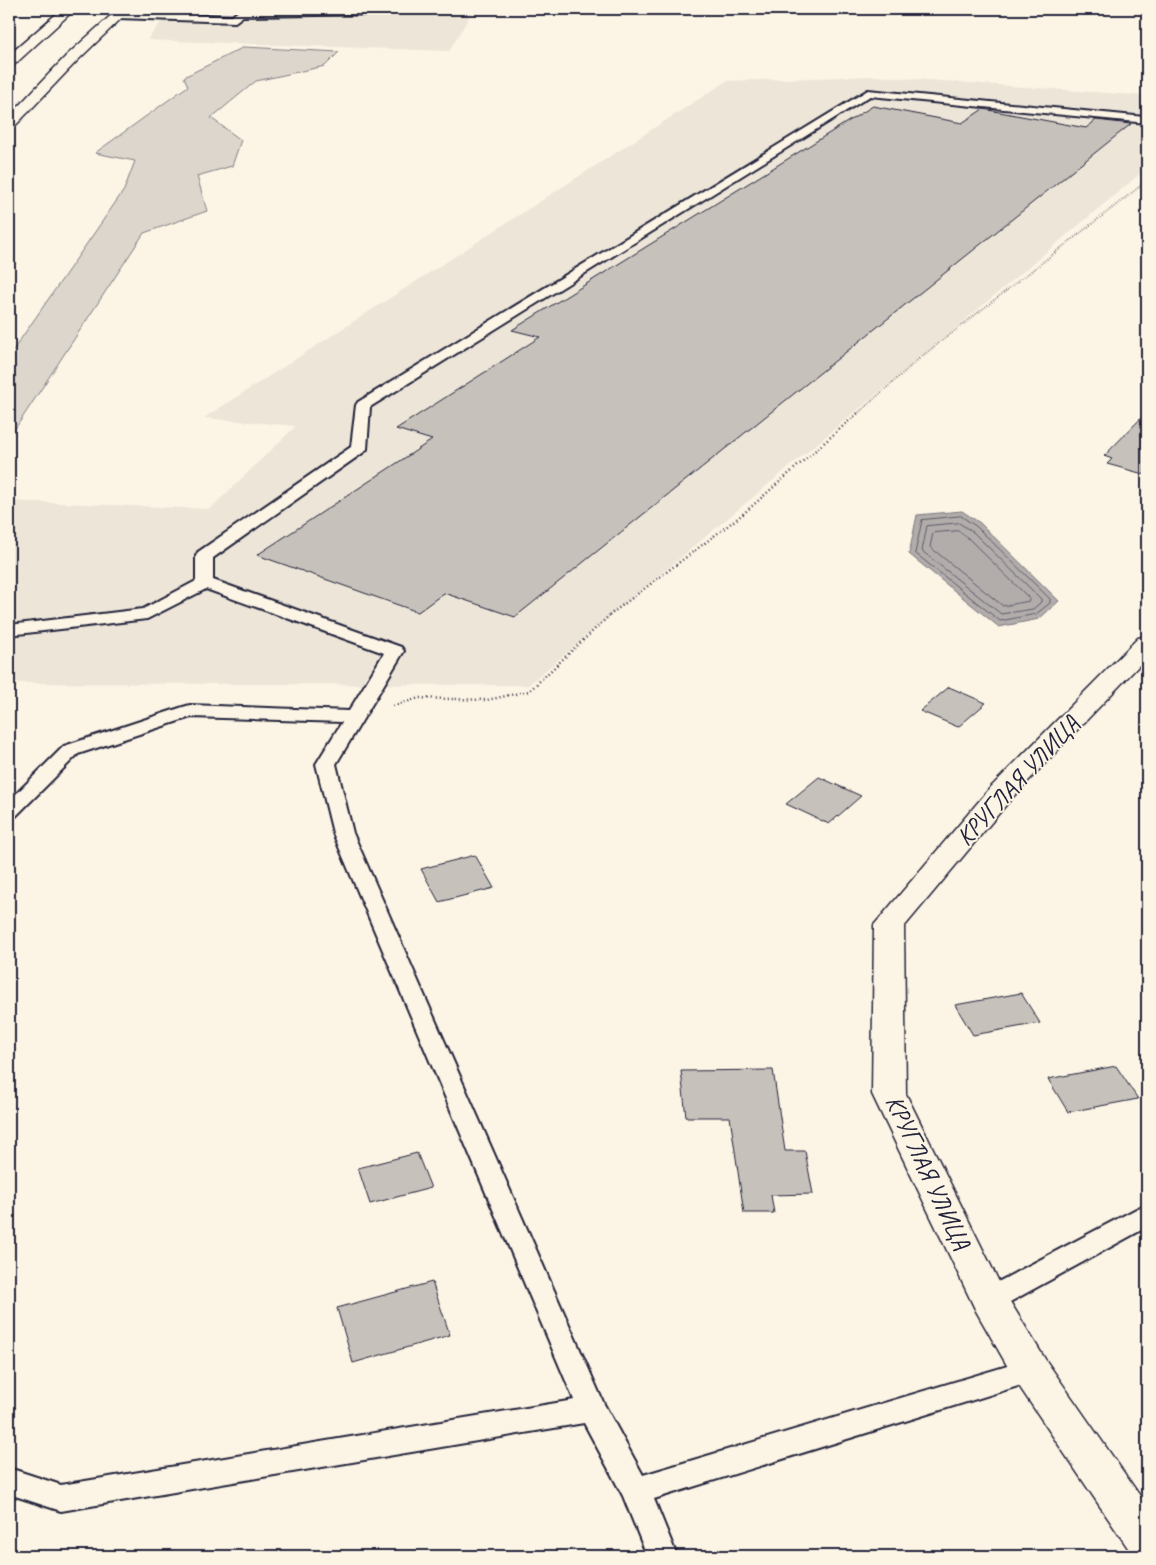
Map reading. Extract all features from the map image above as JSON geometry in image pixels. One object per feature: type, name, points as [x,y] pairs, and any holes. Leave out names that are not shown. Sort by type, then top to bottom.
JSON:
[{"type":"main road","points":[[9,62],[70,9]]},
{"type":"main road","points":[[9,124],[72,58],[122,12]]},
{"type":"main road","name":"КРУГЛАЯ УЛИЦА","points":[[1147,643],[1001,792],[889,925],[889,1094],[989,1300],[1031,1371],[1147,1540]]},
{"type":"lane","points":[[122,12],[235,19],[240,13],[382,12]]},
{"type":"lane","points":[[205,583],[204,556],[359,449],[363,404],[868,93],[1145,120]]},
{"type":"lane","points":[[9,630],[147,614],[205,583],[395,651],[326,764],[343,833],[592,1409],[636,1491],[662,1556]]},
{"type":"lane","points":[[9,812],[71,750],[190,711],[356,717]]},
{"type":"lane","points":[[989,1300],[1147,1215]]},
{"type":"lane","points":[[636,1491],[1031,1371]]},
{"type":"lane","points":[[9,1481],[61,1498],[592,1409]]},
{"type":"path","points":[[356,717],[419,698],[487,700],[529,691],[612,614],[743,514],[921,357],[1147,181]]},
{"type":"shaded area","points":[[172,9],[474,9],[449,51],[147,40]]},
{"type":"shaded area","points":[[244,47],[339,52],[325,66],[256,81],[211,118],[241,140],[232,166],[197,176],[207,211],[144,233],[9,438],[9,356],[124,190],[135,161],[95,153],[188,86],[184,77]]},
{"type":"shaded area","points":[[874,76],[1147,96],[1147,168],[528,685],[9,683],[9,501],[210,509],[296,426],[204,418],[727,81]]},
{"type":"water","points":[[962,511],[980,523],[1059,601],[1039,619],[999,627],[909,554],[917,515]]},
{"type":"building","points":[[873,106],[962,123],[983,109],[1086,128],[1096,120],[1131,124],[515,617],[444,593],[418,612],[257,555],[432,440],[396,429],[540,337],[512,330]]},
{"type":"building","points":[[1147,412],[1147,475],[1107,464],[1112,459],[1104,456]]},
{"type":"building","points":[[949,687],[986,703],[958,727],[920,711]]},
{"type":"building","points":[[819,777],[861,796],[829,824],[786,804]]},
{"type":"building","points":[[475,855],[494,888],[439,902],[421,869]]},
{"type":"building","points":[[1021,993],[1040,1023],[973,1035],[955,1005]]},
{"type":"building","points":[[1116,1066],[1138,1099],[1068,1112],[1048,1079]]},
{"type":"building","points":[[773,1070],[785,1151],[805,1151],[813,1194],[771,1195],[774,1213],[744,1213],[730,1117],[686,1117],[681,1071]]},
{"type":"building","points":[[417,1153],[431,1188],[370,1204],[358,1168]]},
{"type":"building","points":[[432,1282],[450,1335],[353,1363],[337,1308]]}]
